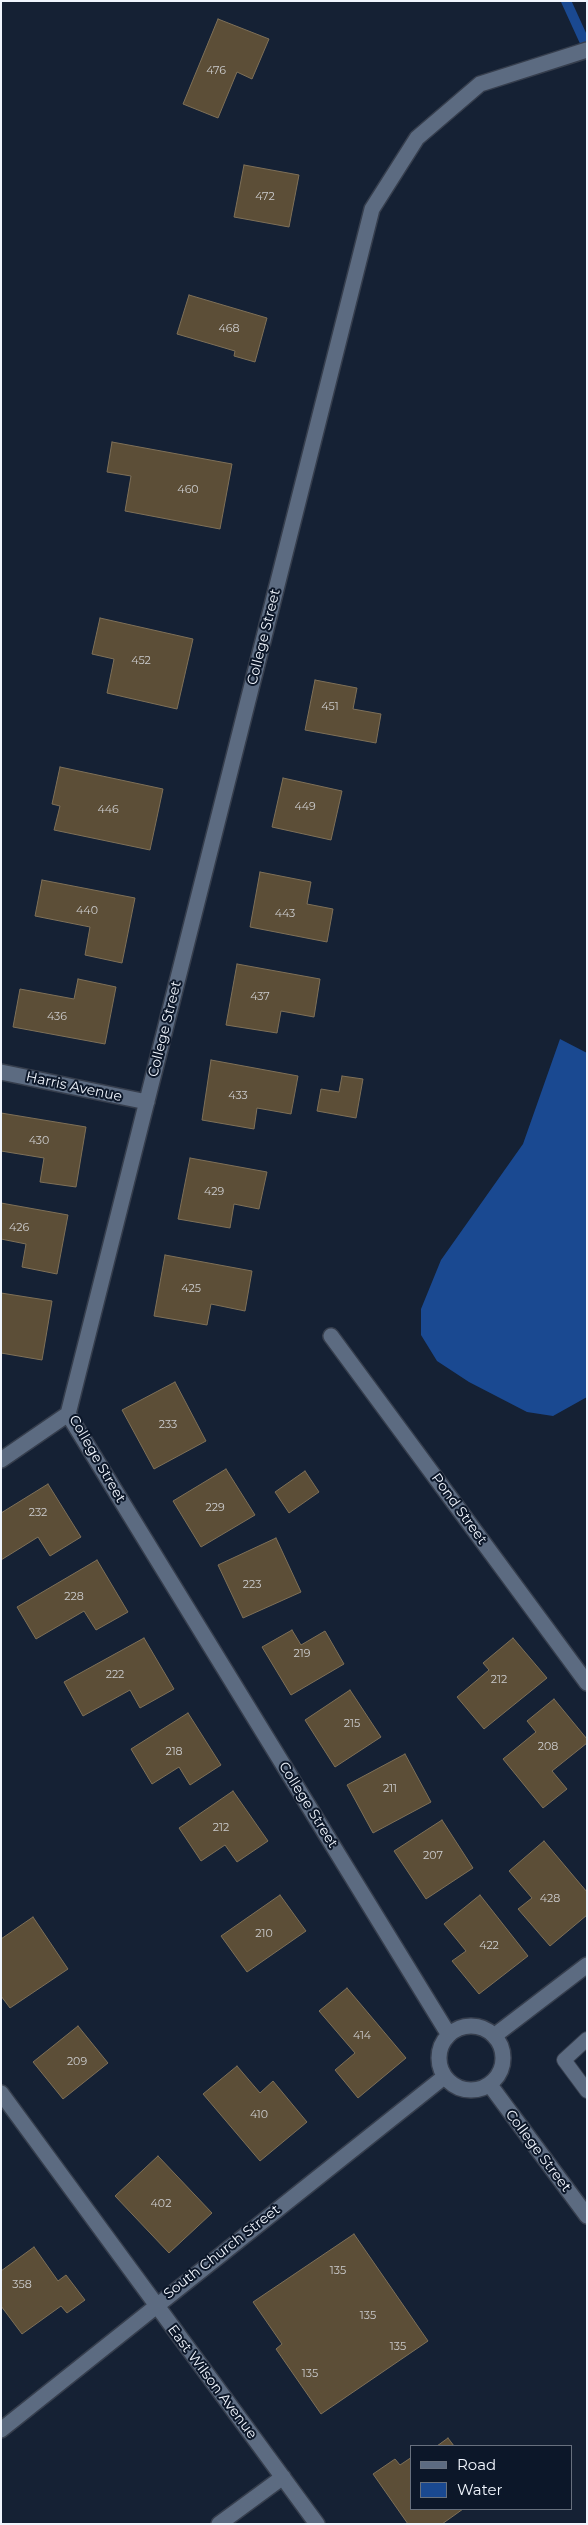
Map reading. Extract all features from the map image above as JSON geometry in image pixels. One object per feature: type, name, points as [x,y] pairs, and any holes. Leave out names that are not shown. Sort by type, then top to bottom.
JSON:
[{"type":"street","name":"College Street","points":[[449,2035],[68,1414],[372,209],[417,138],[480,84],[587,50]]},
{"type":"street","name":"Harris Avenue","points":[[1,1072],[147,1102]]},
{"type":"street","name":"Pond Street","points":[[331,1336],[587,1683]]},
{"type":"street","points":[[1,1460],[68,1414]]},
{"type":"street","points":[[494,2036],[585,1971]]},
{"type":"street","points":[[465,2026],[478,2026],[494,2036],[504,2052],[504,2065],[499,2076],[490,2085],[478,2090],[465,2090],[453,2086],[444,2077],[439,2065],[439,2052],[449,2035],[465,2026]]},
{"type":"street","name":"South Church Street","points":[[1,2430],[155,2305],[444,2077]]},
{"type":"street","name":"College Street","points":[[490,2085],[587,2216]]},
{"type":"street","name":"East Wilson Avenue","points":[[1,2093],[317,2524]]},
{"type":"street","points":[[219,2524],[283,2477]]},
{"type":"lane","points":[[587,2039],[564,2060],[587,2091]]},
{"type":"water","points":[[560,1039],[587,1053],[587,1397],[553,1416],[527,1412],[469,1382],[437,1361],[421,1335],[421,1309],[441,1260],[523,1144]]},
{"type":"building","points":[[218,19],[269,39],[252,79],[237,72],[218,118],[183,104]]},
{"type":"building","points":[[244,165],[299,175],[289,227],[234,217]]},
{"type":"building","points":[[189,295],[267,318],[255,362],[234,356],[235,351],[177,334]]},
{"type":"building","points":[[112,442],[232,464],[220,529],[125,511],[131,476],[107,472]]},
{"type":"building","points":[[100,618],[193,639],[177,709],[107,693],[114,659],[92,654]]},
{"type":"building","points":[[315,680],[357,688],[353,709],[381,714],[376,743],[305,730]]},
{"type":"building","points":[[60,767],[163,789],[150,850],[54,830],[60,806],[52,804]]},
{"type":"building","points":[[283,778],[342,791],[331,840],[272,827]]},
{"type":"building","points":[[260,872],[311,882],[307,904],[333,909],[327,942],[250,927]]},
{"type":"building","points":[[42,880],[135,898],[122,963],[85,955],[90,927],[35,916]]},
{"type":"building","points":[[237,964],[320,979],[314,1017],[281,1011],[277,1033],[226,1025]]},
{"type":"building","points":[[78,979],[116,987],[105,1044],[13,1027],[20,989],[74,999]]},
{"type":"building","points":[[211,1060],[298,1076],[291,1114],[257,1108],[254,1129],[202,1120]]},
{"type":"building","points":[[342,1076],[363,1079],[356,1118],[317,1111],[321,1089],[339,1092]]},
{"type":"building","points":[[1,1113],[86,1127],[76,1187],[40,1182],[44,1158],[1,1151]]},
{"type":"building","points":[[190,1158],[267,1172],[259,1209],[234,1204],[230,1228],[178,1219]]},
{"type":"building","points":[[1,1203],[68,1215],[57,1274],[22,1267],[26,1244],[1,1239]]},
{"type":"building","points":[[165,1255],[252,1271],[245,1311],[211,1304],[207,1325],[154,1316]]},
{"type":"building","points":[[1,1293],[52,1301],[42,1360],[1,1353]]},
{"type":"building","points":[[175,1382],[206,1441],[154,1469],[122,1410]]},
{"type":"building","points":[[226,1469],[255,1515],[201,1547],[173,1501]]},
{"type":"building","points":[[305,1471],[319,1492],[289,1513],[275,1492]]},
{"type":"building","points":[[48,1484],[81,1537],[50,1556],[38,1537],[1,1560],[1,1513]]},
{"type":"building","points":[[276,1538],[301,1592],[243,1618],[218,1565]]},
{"type":"building","points":[[97,1560],[128,1612],[96,1630],[84,1611],[36,1639],[17,1607]]},
{"type":"building","points":[[292,1630],[301,1645],[325,1631],[344,1664],[291,1695],[262,1647]]},
{"type":"building","points":[[144,1638],[174,1689],[140,1708],[130,1690],[83,1716],[64,1682]]},
{"type":"building","points":[[513,1638],[547,1678],[484,1729],[457,1697],[489,1670],[483,1663]]},
{"type":"building","points":[[350,1690],[381,1737],[335,1767],[305,1720]]},
{"type":"building","points":[[554,1699],[587,1739],[587,1743],[552,1771],[567,1789],[543,1808],[503,1759],[536,1732],[527,1721]]},
{"type":"building","points":[[188,1713],[221,1765],[190,1785],[179,1767],[152,1784],[131,1749]]},
{"type":"building","points":[[405,1754],[431,1802],[373,1833],[347,1785]]},
{"type":"building","points":[[233,1791],[268,1841],[237,1862],[225,1845],[201,1861],[179,1828]]},
{"type":"building","points":[[442,1820],[473,1868],[426,1899],[394,1851]]},
{"type":"building","points":[[544,1841],[587,1892],[587,1915],[550,1946],[518,1909],[532,1898],[509,1871]]},
{"type":"building","points":[[280,1895],[306,1931],[247,1972],[221,1936]]},
{"type":"building","points":[[480,1895],[528,1956],[479,1994],[452,1961],[466,1951],[444,1924]]},
{"type":"building","points":[[33,1917],[68,1969],[10,2008],[1,1996],[1,1939]]},
{"type":"building","points":[[347,1988],[406,2058],[358,2098],[335,2070],[355,2053],[319,2011]]},
{"type":"building","points":[[78,2026],[108,2063],[63,2099],[33,2062]]},
{"type":"building","points":[[237,2066],[260,2093],[273,2081],[307,2122],[260,2161],[203,2094]]},
{"type":"building","points":[[158,2156],[212,2213],[169,2253],[115,2196]]},
{"type":"building","points":[[354,2234],[428,2341],[321,2414],[276,2349],[282,2344],[253,2302]]},
{"type":"building","points":[[34,2247],[58,2281],[66,2275],[85,2300],[67,2313],[61,2306],[22,2334],[1,2306],[1,2271]]},
{"type":"building","points":[[448,2438],[453,2445],[438,2445]]},
{"type":"building","points":[[410,2458],[410,2510],[462,2510],[442,2524],[408,2524],[373,2474],[395,2459],[400,2465]]},
{"type":"waterway","points":[[566,1],[587,47]]}]
